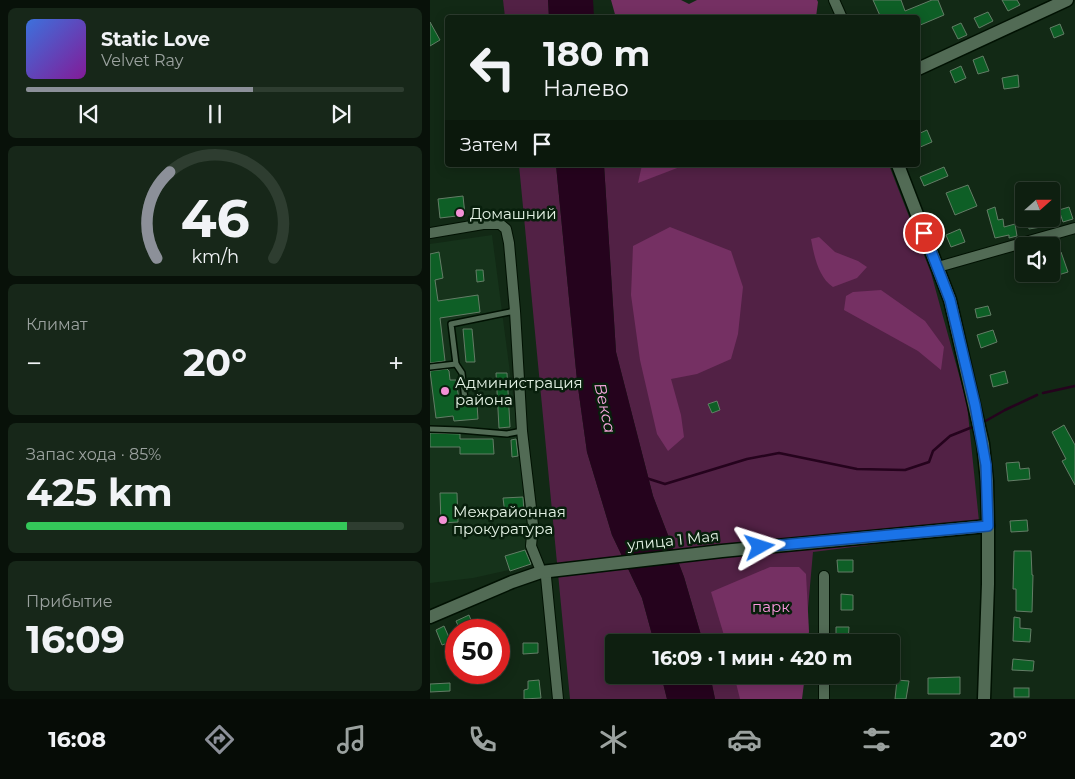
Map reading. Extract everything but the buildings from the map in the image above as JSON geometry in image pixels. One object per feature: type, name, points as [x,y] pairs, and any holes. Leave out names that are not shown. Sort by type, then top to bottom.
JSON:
[{"type":"main road","points":[[920,68],[1067,0]]},
{"type":"main road","points":[[899,167],[950,300],[983,444],[987,481],[988,526],[984,699]]},
{"type":"main road","name":"улица 1 Мая","points":[[430,616],[512,582],[534,575],[587,566],[722,551],[988,526]]},
{"type":"street","points":[[834,0],[841,15]]},
{"type":"street","points":[[430,232],[483,224],[500,224],[506,230],[515,311],[522,431],[533,525],[531,546],[539,566]]},
{"type":"street","points":[[938,267],[1075,228]]},
{"type":"street","points":[[824,576],[824,634]]},
{"type":"street","points":[[546,577],[558,699]]},
{"type":"street","points":[[824,684],[824,699]]},
{"type":"lane","points":[[465,400],[462,373],[456,364],[451,324],[515,311]]},
{"type":"lane","points":[[430,367],[456,364]]},
{"type":"lane","points":[[430,429],[470,430],[507,434],[522,431]]},
{"type":"shaded area","points":[[492,235],[535,564],[473,578],[430,583],[430,244]]},
{"type":"green space","points":[[503,0],[548,0],[549,15],[505,15]]},
{"type":"green space","points":[[611,0],[681,0],[689,4],[697,0],[817,0],[818,2],[816,15],[615,15]]},
{"type":"green space","points":[[519,167],[556,167],[577,380],[587,452],[612,535],[642,598],[652,634],[605,634],[605,684],[663,684],[667,699],[570,699]]},
{"type":"green space","points":[[604,167],[890,167],[931,273],[967,404],[980,531],[813,552],[806,634],[701,634],[684,577],[653,496],[616,352]]},
{"type":"green space","points":[[642,167],[680,167],[638,183]]},
{"type":"green space","points":[[670,227],[731,251],[743,287],[738,334],[731,359],[697,374],[671,379],[681,415],[684,437],[668,451],[657,434],[640,360],[631,295],[633,246]]},
{"type":"green space","points":[[819,237],[835,252],[858,261],[867,267],[857,278],[833,287],[820,272],[815,259],[811,239]]},
{"type":"green space","points":[[881,290],[925,321],[944,347],[941,370],[918,351],[844,310],[846,296],[853,292]]},
{"type":"green space","name":"парк","points":[[770,567],[799,567],[806,574],[809,634],[724,634],[711,592]]},
{"type":"green space","points":[[712,684],[801,684],[799,699],[715,699]]},
{"type":"green space","points":[[736,684],[804,684],[802,699],[740,699]]},
{"type":"water","points":[[548,0],[593,0],[594,15],[549,15]]},
{"type":"water","name":"Векса","points":[[556,167],[604,167],[616,352],[653,496],[684,577],[701,634],[652,634],[642,598],[612,535],[587,452],[577,380]]},
{"type":"water","points":[[663,684],[712,684],[715,699],[667,699]]},
{"type":"waterway","points":[[1043,393],[1075,386]]},
{"type":"waterway","points":[[982,423],[1037,395]]},
{"type":"waterway","points":[[646,478],[665,484],[747,459],[779,453],[857,469],[905,470],[929,462],[933,451],[950,436],[975,426]]},
{"type":"place","name":"Домашний","points":[[460,213]]},
{"type":"place","name":"Администрация района","points":[[445,391]]},
{"type":"place","name":"Межрайонная прокуратура","points":[[443,520]]},
{"type":"route","points":[[760,547],[988,526],[986,465],[975,405],[950,300],[924,233]]}]
